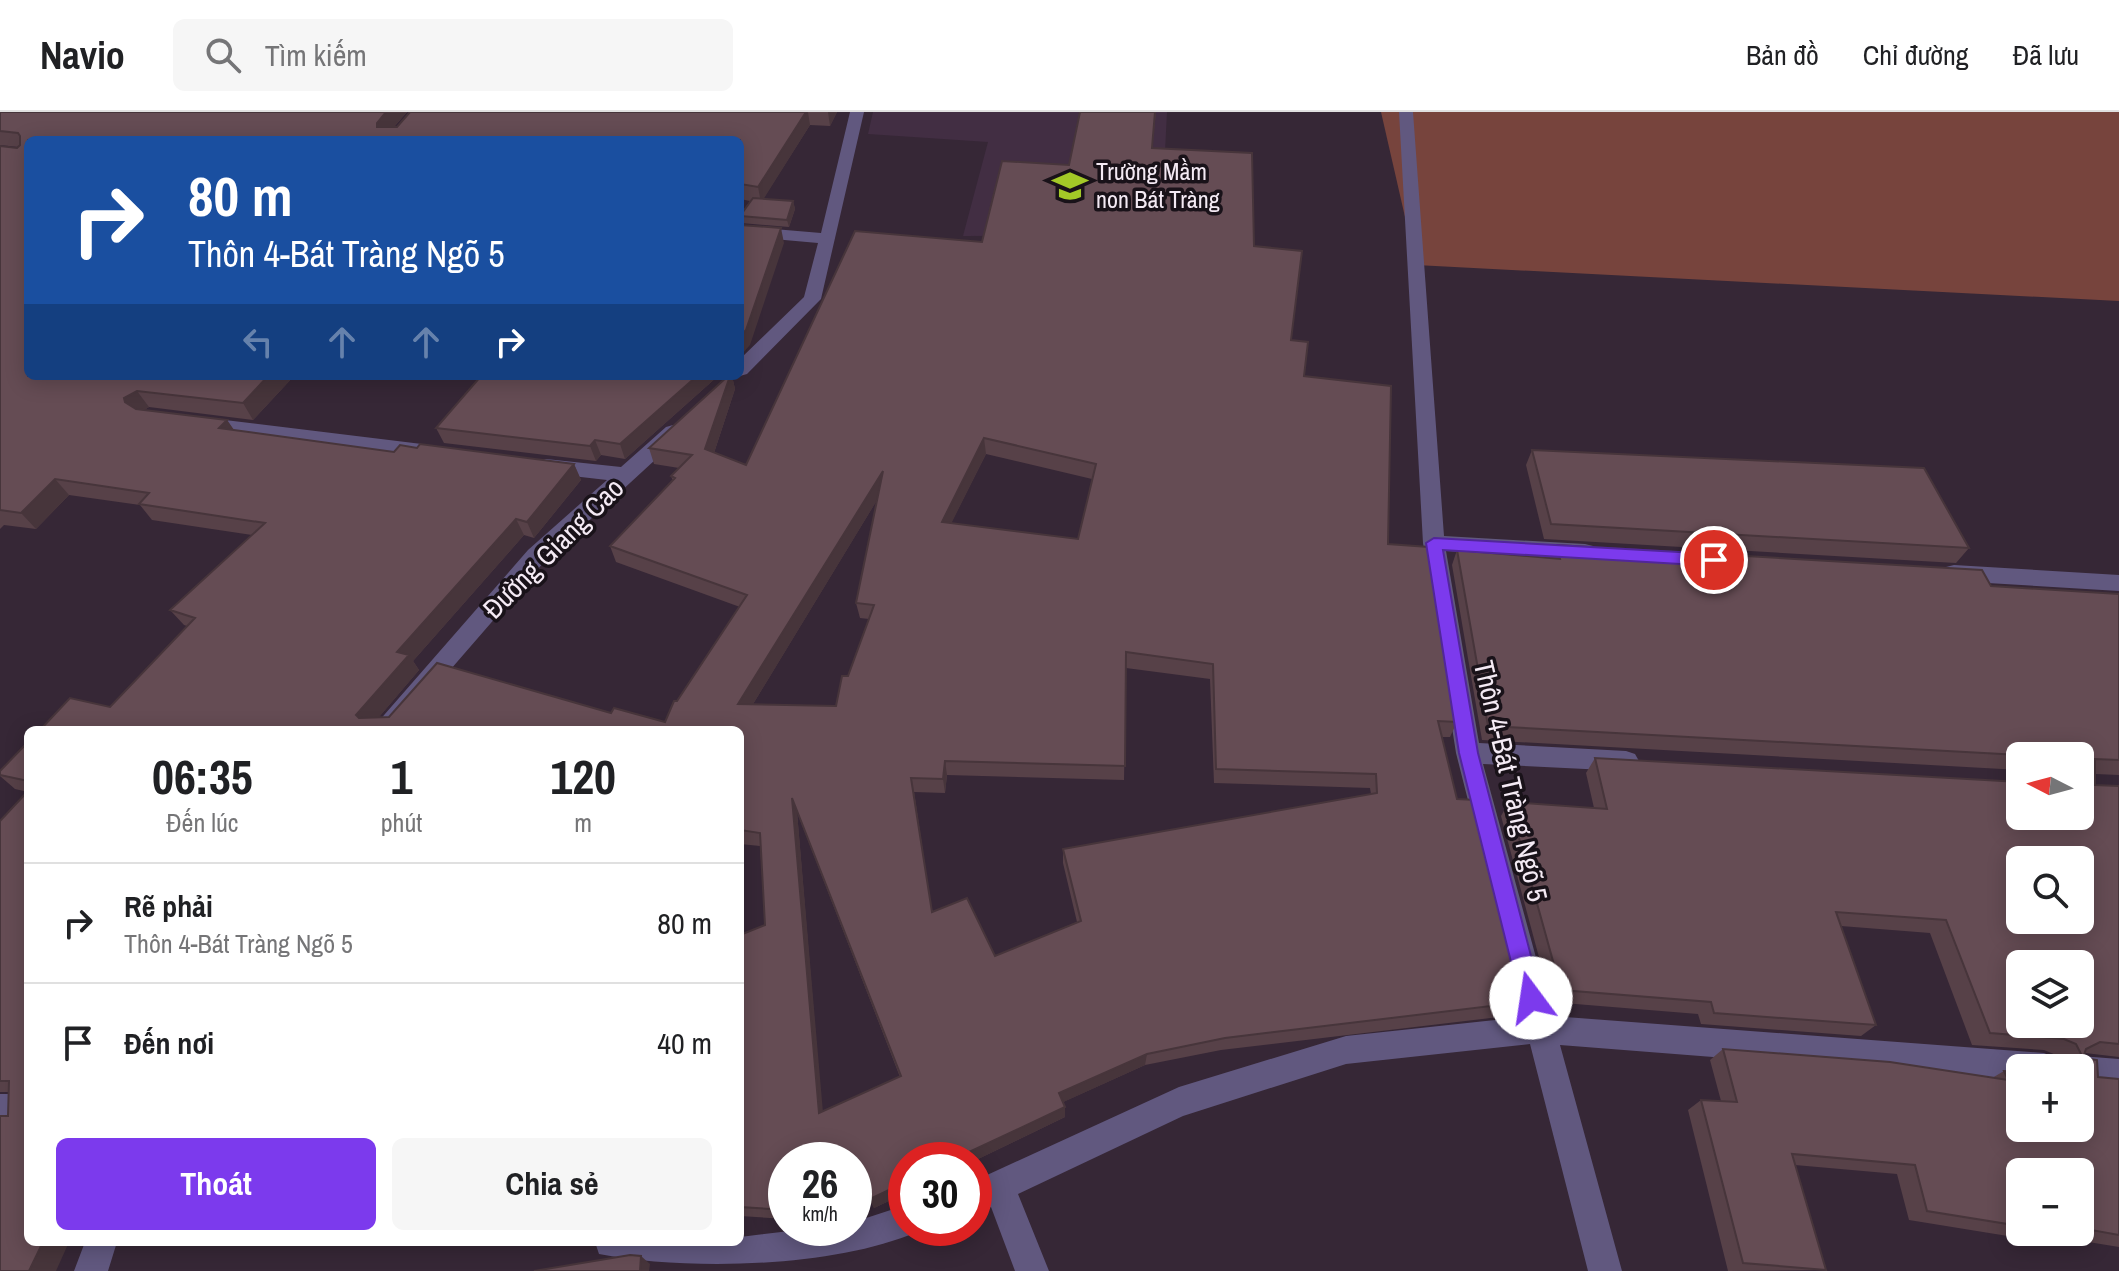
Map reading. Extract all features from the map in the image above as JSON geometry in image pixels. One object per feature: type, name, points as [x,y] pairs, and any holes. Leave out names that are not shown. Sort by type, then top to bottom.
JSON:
[{"type":"street","points":[[744,366],[812,299],[857,112]]},
{"type":"street","name":"Thôn 4-Bát Tràng Ngõ 5","points":[[1406,112],[1434,543],[1468,753],[1605,1271]]},
{"type":"street","points":[[744,231],[828,239]]},
{"type":"street","points":[[180,420],[458,455]]},
{"type":"street","name":"Đường Giang Cao","points":[[387,726],[536,556],[685,421]]},
{"type":"street","points":[[519,463],[627,475]]},
{"type":"street","points":[[1434,543],[1609,554]]},
{"type":"street","points":[[1928,572],[2119,583]]},
{"type":"street","points":[[1468,753],[1657,763]]},
{"type":"street","points":[[992,1190],[1179,1102],[1346,1050],[1539,1029],[2006,1065]]},
{"type":"street","points":[[2094,1072],[2119,1074]]},
{"type":"street","points":[[0,1109],[24,1109]]},
{"type":"street","points":[[992,1201],[1032,1271]]},
{"type":"street","points":[[626,1246],[672,1258],[754,1253],[852,1239],[888,1227]]},
{"type":"street","points":[[91,1271],[100,1246]]},
{"type":"shaded area","name":"Trường Mầm non Bát Tràng","points":[[873,112],[1167,112],[1161,231],[1118,235],[963,236],[988,142],[868,134]]},
{"type":"shaded area","points":[[1381,112],[2119,112],[2119,301],[1416,265]]},
{"type":"building","points":[[0,112],[386,112],[377,127],[397,127],[410,112],[806,112],[758,187],[744,185],[744,136],[24,136],[24,380],[264,380],[243,403],[137,391],[124,398],[136,409],[227,420],[219,428],[394,452],[400,445],[417,448],[420,444],[574,464],[527,522],[516,519],[397,652],[409,655],[356,715],[359,718],[389,717],[437,663],[611,713],[614,708],[665,722],[674,701],[677,701],[747,595],[610,546],[675,478],[671,476],[692,455],[649,448],[724,380],[729,380],[705,449],[746,465],[855,231],[982,242],[1002,161],[1069,165],[1080,112],[1155,112],[1152,148],[1252,153],[1254,246],[1302,251],[1291,340],[1308,342],[1304,376],[1391,386],[1388,544],[1429,547],[1457,722],[1438,721],[1457,799],[1476,800],[1524,987],[1503,986],[1508,1004],[1225,1038],[1147,1054],[1059,1093],[1065,1107],[990,1142],[888,1142],[888,1190],[872,1198],[872,1142],[768,1142],[768,1209],[744,1207],[744,933],[765,925],[760,833],[744,831],[744,726],[44,726],[70,698],[110,707],[195,618],[170,610],[265,523],[139,504],[149,493],[55,479],[21,513],[0,510],[0,146],[17,148],[18,133],[0,131]],"holes":[[[984,438],[1096,464],[1078,539],[942,522]],[[883,471],[856,603],[874,605],[848,676],[842,676],[836,706],[738,704]],[[1126,652],[1213,664],[1216,769],[1376,774],[1377,793],[1063,849],[1081,921],[995,956],[967,898],[932,912],[911,778],[943,779],[945,761],[1125,766]],[[792,798],[901,1076],[819,1113]]]},
{"type":"building","points":[[753,198],[793,201],[787,220],[744,216],[744,210]]},
{"type":"building","points":[[744,225],[781,228],[744,332]]},
{"type":"building","points":[[478,380],[692,380],[620,444],[595,440],[590,446],[436,428]]},
{"type":"building","points":[[1532,450],[1924,468],[1969,548],[1551,524]]},
{"type":"building","points":[[1557,545],[1982,570],[1991,586],[2119,594],[2119,760],[2095,759],[2095,785],[2119,786],[2119,1044],[2100,1042],[2081,1054],[2076,1044],[2052,1038],[2094,1038],[2094,950],[2006,950],[2006,1034],[1990,1033],[1946,920],[1836,912],[1876,1025],[1714,1013],[1711,1002],[1561,990],[1509,802],[1607,809],[1595,758],[2006,781],[2006,830],[2094,830],[2094,742],[2006,742],[2006,754],[1488,726],[1457,550],[1560,559]]},
{"type":"building","points":[[24,746],[24,780],[0,775],[0,771]]},
{"type":"building","points":[[24,795],[24,1246],[41,1246],[29,1271],[0,1271],[0,1116],[8,1116],[9,1081],[0,1081],[0,821]]},
{"type":"building","points":[[1723,1049],[1890,1062],[2006,1080],[2006,1142],[2094,1142],[2094,1060],[2097,1060],[2098,1077],[2119,1079],[2119,1235],[2094,1231],[2094,1158],[2006,1158],[2006,1224],[1927,1211],[1915,1165],[1792,1154],[1826,1270],[1743,1263],[1701,1100],[1737,1102]]},
{"type":"building","points":[[630,1255],[641,1256],[640,1271],[534,1271]]},
{"type":"place","name":"Trường Mầm non Bát Tràng","points":[[1070,186]]},
{"type":"route","points":[[1531,998],[1468,753],[1434,543],[1714,560]]}]
